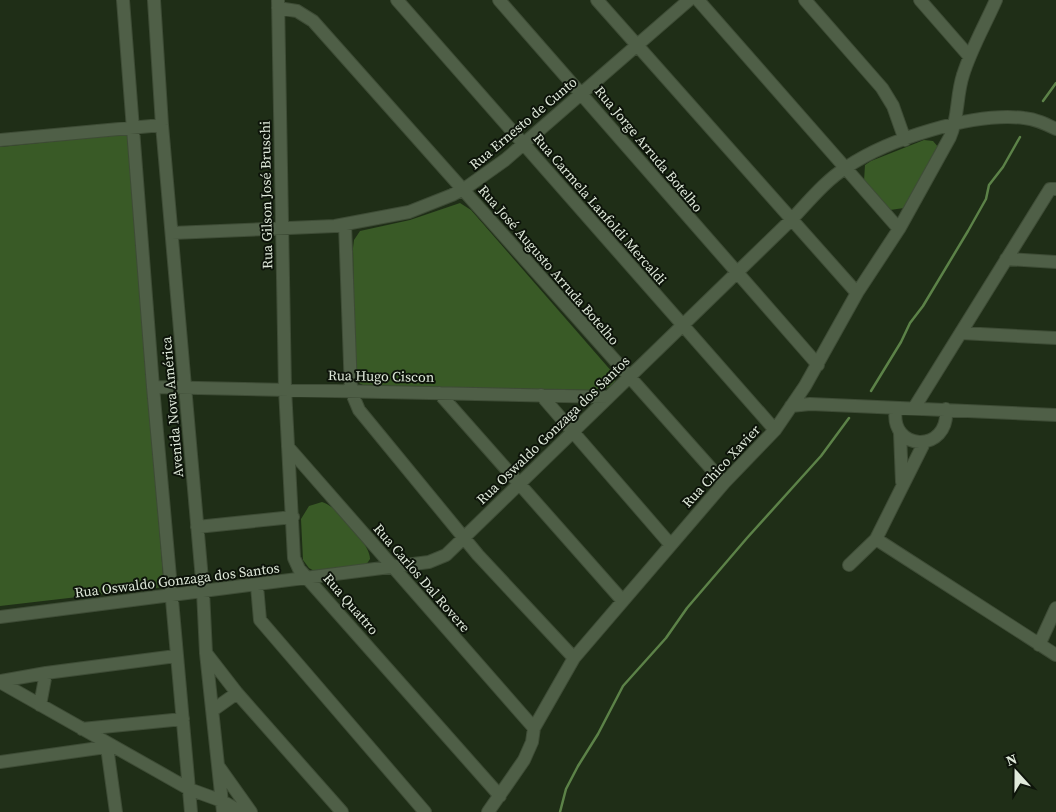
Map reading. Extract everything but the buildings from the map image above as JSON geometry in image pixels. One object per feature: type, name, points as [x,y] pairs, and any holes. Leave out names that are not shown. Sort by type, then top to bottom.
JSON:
[{"type":"street","name":"Avenida Nova América","points":[[123,0],[153,387],[191,812]]},
{"type":"street","name":"Avenida Nova América","points":[[154,0],[162,125],[186,387],[203,591],[206,652],[222,806]]},
{"type":"street","name":"Rua Carmela Lanfoldi Mercaldi","points":[[397,0],[776,430]]},
{"type":"street","name":"Rua Jorge Arruda Botelho","points":[[498,0],[582,93],[736,274],[818,365]]},
{"type":"street","points":[[596,0],[857,293]]},
{"type":"street","name":"Rua Ernesto de Cunto","points":[[172,233],[345,224],[408,212],[430,205],[462,190],[487,174],[523,145],[689,0]]},
{"type":"street","points":[[698,0],[899,229]]},
{"type":"street","points":[[805,0],[882,88],[893,106],[904,140]]},
{"type":"street","points":[[920,0],[969,56]]},
{"type":"street","points":[[956,123],[959,89],[969,56],[996,0]]},
{"type":"street","name":"Rua José Augusto Arruda Botelho","points":[[278,4],[297,11],[313,21],[628,378],[724,483]]},
{"type":"street","name":"Rua Gilson José Bruschi","points":[[278,4],[285,389]]},
{"type":"street","name":"Rua Oswaldo Gonzaga dos Santos","points":[[0,617],[172,594],[309,579],[429,562],[446,555],[822,188],[846,167],[904,140],[956,123],[1016,117],[1043,122],[1056,129]]},
{"type":"street","name":"Rua Chico Xavier","points":[[488,812],[524,760],[532,742],[534,728],[574,658],[724,483],[776,430],[818,365],[857,293],[899,229],[956,123]]},
{"type":"street","points":[[0,140],[162,125]]},
{"type":"street","points":[[914,408],[1006,260],[1053,189]]},
{"type":"street","points":[[345,224],[351,392],[359,410],[371,427],[465,538],[574,658]]},
{"type":"street","points":[[1006,260],[1056,262]]},
{"type":"street","points":[[961,333],[1056,338]]},
{"type":"street","name":"Rua Hugo Ciscon","points":[[153,387],[608,397]]},
{"type":"street","name":"Rua Quattro","points":[[285,389],[294,558],[299,569],[500,796]]},
{"type":"street","points":[[439,392],[622,600]]},
{"type":"street","points":[[541,395],[670,544]]},
{"type":"street","points":[[792,406],[810,404],[1056,415]]},
{"type":"street","points":[[896,408],[896,425],[900,433],[902,485]]},
{"type":"street","points":[[849,565],[876,540],[924,443],[940,434],[944,427],[946,410]]},
{"type":"street","points":[[900,433],[915,442],[924,443]]},
{"type":"street","name":"Rua Carlos Dal Rovere","points":[[288,447],[391,567],[534,728]]},
{"type":"street","points":[[197,527],[293,517]]},
{"type":"street","points":[[876,540],[1056,655]]},
{"type":"street","points":[[257,586],[260,620],[425,812]]},
{"type":"street","points":[[1039,644],[1056,608]]},
{"type":"street","points":[[206,652],[237,693],[342,812]]},
{"type":"street","points":[[0,682],[46,673],[176,656]]},
{"type":"street","points":[[40,705],[46,673]]},
{"type":"street","points":[[0,682],[110,746],[189,789],[222,806],[241,812]]},
{"type":"street","points":[[213,710],[237,693]]},
{"type":"street","points":[[82,729],[183,719]]},
{"type":"street","points":[[0,762],[110,746]]},
{"type":"street","points":[[110,746],[116,812]]},
{"type":"street","points":[[218,765],[251,812]]},
{"type":"green space","points":[[127,134],[164,587],[0,606],[0,147]]},
{"type":"green space","points":[[924,140],[933,141],[939,148],[904,208],[890,210],[864,181],[865,165]]},
{"type":"green space","points":[[460,203],[471,210],[613,373],[616,383],[607,388],[590,390],[365,386],[359,383],[355,376],[354,240],[360,231],[410,220]]},
{"type":"green space","points":[[322,502],[336,510],[359,536],[369,553],[370,559],[366,565],[316,572],[309,568],[303,560],[301,519],[309,506]]},
{"type":"waterway","points":[[1043,101],[1056,83]]},
{"type":"waterway","points":[[871,391],[901,342],[910,323],[923,306],[968,231],[986,199],[989,185],[1003,167],[1020,137]]},
{"type":"waterway","points":[[560,812],[566,789],[623,686],[666,638],[687,608],[747,538],[821,456],[849,418]]}]
